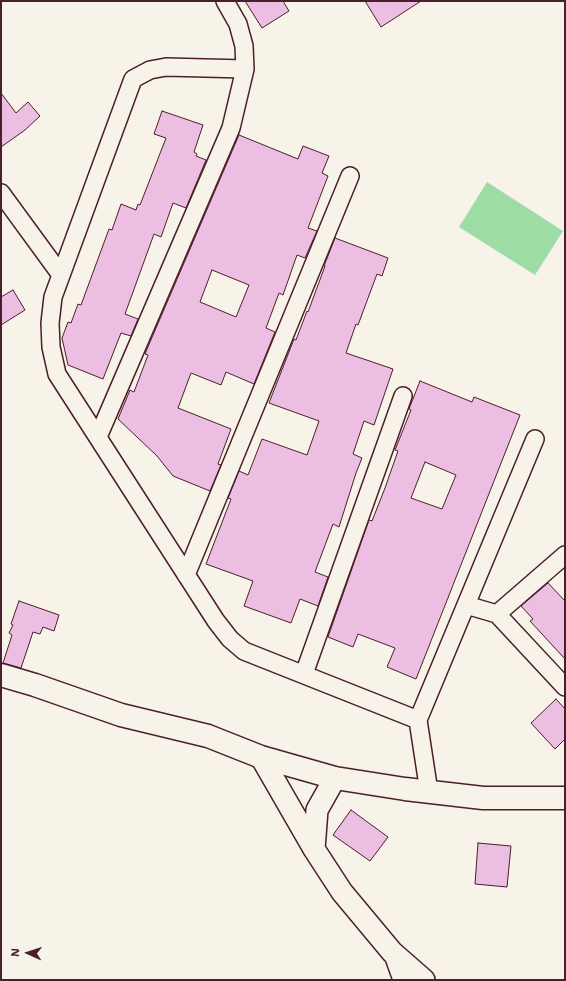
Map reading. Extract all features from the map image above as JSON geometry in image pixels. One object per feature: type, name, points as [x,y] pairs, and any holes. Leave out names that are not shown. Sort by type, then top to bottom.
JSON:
[{"type":"main road","points":[[1,675],[35,685],[121,715],[208,736],[261,756],[335,778],[428,792],[483,798],[565,798]]},
{"type":"street","points":[[98,437],[231,128],[245,69],[244,46],[238,24],[225,1]]},
{"type":"street","points":[[245,69],[166,67],[150,70],[133,79],[53,297],[50,323],[51,347],[57,374],[216,621],[230,639],[244,651],[418,720]]},
{"type":"street","points":[[186,575],[350,176]]},
{"type":"street","points":[[1,193],[61,275]]},
{"type":"street","points":[[304,674],[403,396]]},
{"type":"street","points":[[428,792],[418,720],[535,439]]},
{"type":"street","points":[[497,614],[565,555]]},
{"type":"street","points":[[466,605],[497,614],[565,688]]},
{"type":"street","points":[[261,756],[314,849],[342,892],[392,952],[424,980]]},
{"type":"street","points":[[314,849],[317,810],[335,778]]},
{"type":"street","points":[[392,952],[402,980]]},
{"type":"green space","points":[[487,182],[563,231],[535,275],[459,227]]},
{"type":"building","points":[[245,1],[283,1],[289,11],[262,28]]},
{"type":"building","points":[[365,1],[421,1],[381,27]]},
{"type":"building","points":[[1,93],[16,113],[28,102],[40,116],[25,130],[1,147]]},
{"type":"building","points":[[162,111],[203,125],[194,152],[197,154],[196,156],[206,160],[186,208],[173,203],[161,237],[154,234],[125,314],[138,319],[131,336],[121,333],[103,379],[68,365],[62,338],[68,322],[71,323],[78,304],[81,305],[109,229],[112,230],[121,204],[136,210],[138,204],[140,205],[166,138],[154,134]]},
{"type":"building","points":[[239,135],[298,159],[303,146],[329,156],[322,173],[328,176],[308,228],[317,231],[305,258],[297,255],[283,295],[279,293],[266,328],[275,332],[254,384],[226,372],[221,385],[191,373],[178,408],[231,429],[218,464],[221,465],[210,491],[173,476],[157,456],[118,419],[130,390],[134,392],[148,355],[145,354]],"holes":[[[212,270],[249,285],[236,317],[200,302]]]},
{"type":"building","points":[[335,238],[388,258],[382,276],[377,274],[358,325],[356,324],[346,353],[393,369],[374,425],[364,421],[353,454],[362,458],[339,527],[333,524],[315,572],[328,577],[318,606],[300,599],[291,623],[244,606],[253,581],[206,564],[231,499],[228,498],[239,471],[248,475],[262,439],[307,455],[319,421],[269,403],[294,339],[296,340],[307,311],[308,312]]},
{"type":"building","points":[[13,290],[25,310],[1,325],[1,297]]},
{"type":"building","points":[[420,381],[472,402],[474,397],[520,415],[416,679],[387,667],[395,648],[358,634],[353,647],[328,637],[369,520],[372,521],[385,488],[398,451],[395,450],[411,410],[409,409]],"holes":[[[425,462],[456,475],[442,509],[411,498]]]},
{"type":"building","points":[[548,583],[565,601],[565,659],[530,621],[533,619],[521,606]]},
{"type":"building","points":[[19,601],[59,615],[54,631],[43,627],[40,634],[33,632],[21,668],[3,663],[12,635],[9,633],[13,625],[11,624]]},
{"type":"building","points":[[556,699],[565,709],[565,739],[555,749],[531,723]]},
{"type":"building","points":[[351,810],[388,837],[370,861],[333,835]]},
{"type":"building","points":[[478,843],[511,846],[507,887],[475,884]]}]
